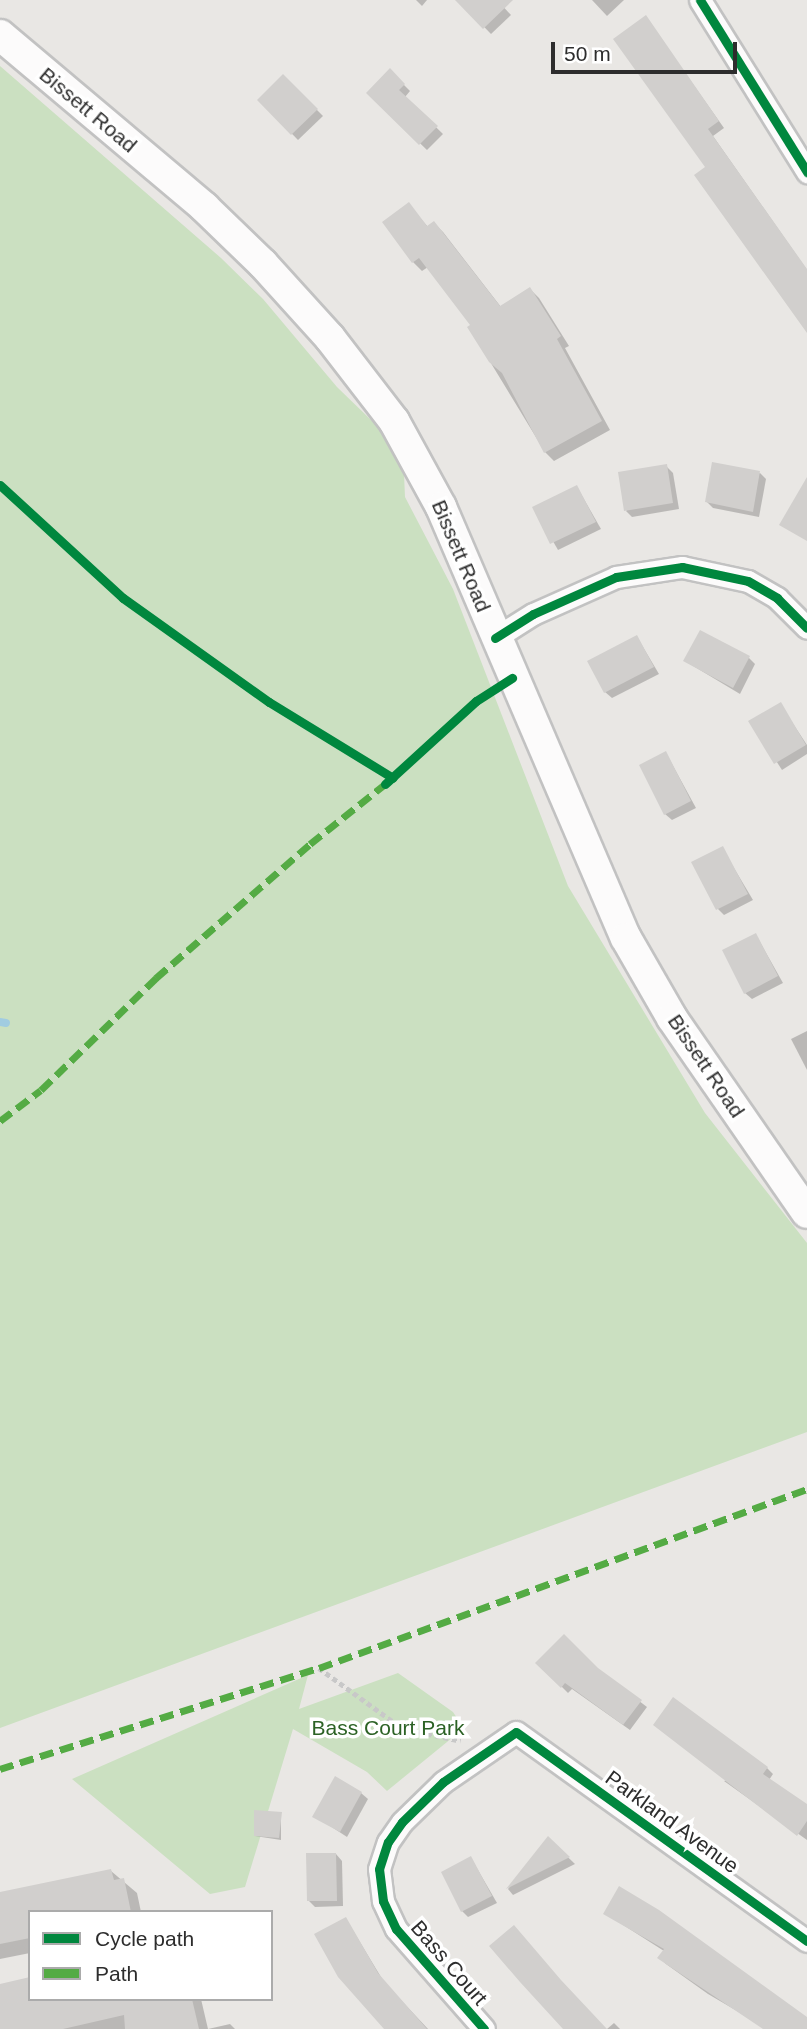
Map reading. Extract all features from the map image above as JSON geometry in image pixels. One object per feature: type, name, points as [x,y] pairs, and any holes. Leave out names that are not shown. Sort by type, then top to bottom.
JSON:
[{"type":"main road","name":"Bissett Road","points":[[0,35],[204,208],[330,338],[394,421],[425,473],[626,938],[672,1018],[807,1213]]},
{"type":"street","points":[[700,0],[807,172]]},
{"type":"street","points":[[495,638],[533,614],[604,581],[642,570],[682,567],[748,581],[777,598],[807,628]]},
{"type":"street","name":"Bass Court","points":[[484,2029],[396,1929],[383,1901],[379,1869],[388,1842],[402,1822],[489,1748],[516,1732]]},
{"type":"street","name":"Parkland Avenue","points":[[516,1732],[807,1941]]},
{"type":"path","points":[[319,1668],[402,1728],[489,1748]]},
{"type":"green space","points":[[0,66],[221,258],[263,299],[337,387],[403,451],[405,497],[453,589],[568,886],[705,1113],[807,1243],[807,1432],[0,1728]]},
{"type":"green space","name":"Bass Court Park","points":[[398,1673],[453,1712],[459,1721],[458,1733],[387,1791],[367,1772],[293,1729],[245,1887],[210,1894],[72,1779],[308,1675],[299,1709]]},
{"type":"building","points":[[455,0],[513,0],[483,29]]},
{"type":"building","points":[[646,15],[719,121],[708,129],[807,269],[807,333],[694,175],[705,167],[613,39]]},
{"type":"building","points":[[390,68],[405,84],[399,90],[438,126],[419,145],[366,93]]},
{"type":"building","points":[[283,74],[318,109],[291,135],[257,100]]},
{"type":"building","points":[[409,202],[427,226],[434,221],[500,306],[530,287],[561,336],[557,339],[602,421],[544,453],[502,373],[489,362],[467,327],[470,325],[419,258],[412,263],[382,222]]},
{"type":"building","points":[[712,462],[760,471],[753,512],[705,502]]},
{"type":"building","points":[[667,464],[673,503],[624,511],[618,472]]},
{"type":"building","points":[[807,477],[807,541],[779,525]]},
{"type":"building","points":[[577,485],[596,522],[550,544],[532,507]]},
{"type":"building","points":[[700,630],[750,656],[733,688],[683,661]]},
{"type":"building","points":[[637,635],[654,667],[604,693],[587,661]]},
{"type":"building","points":[[781,702],[806,745],[774,764],[748,721]]},
{"type":"building","points":[[666,751],[691,801],[664,815],[639,765]]},
{"type":"building","points":[[723,846],[748,894],[716,910],[691,862]]},
{"type":"building","points":[[756,933],[778,976],[744,994],[722,950]]},
{"type":"building","points":[[564,1634],[598,1668],[642,1700],[623,1725],[565,1683],[561,1688],[535,1663]]},
{"type":"building","points":[[673,1697],[768,1767],[763,1774],[807,1804],[807,1821],[797,1836],[653,1725]]},
{"type":"building","points":[[335,1776],[362,1792],[340,1832],[312,1817]]},
{"type":"building","points":[[254,1810],[282,1812],[279,1838],[254,1836]]},
{"type":"building","points":[[548,1836],[570,1857],[506,1889]]},
{"type":"building","points":[[306,1853],[336,1853],[337,1901],[307,1901]]},
{"type":"building","points":[[471,1856],[492,1896],[461,1912],[441,1872]]},
{"type":"building","points":[[111,1869],[114,1880],[124,1878],[131,1910],[28,1910],[28,1938],[0,1944],[0,1892]]},
{"type":"building","points":[[619,1886],[659,1910],[807,2017],[807,2029],[763,2029],[657,1958],[664,1949],[603,1914]]},
{"type":"building","points":[[346,1917],[378,1973],[427,2029],[384,2029],[338,1977],[314,1934]]},
{"type":"building","points":[[514,1925],[607,2029],[563,2029],[520,1982],[489,1946]]},
{"type":"building","points":[[28,1977],[28,2001],[192,2001],[199,2029],[125,2029],[124,2015],[63,2029],[0,2029],[0,1984]]},
{"type":"waterway","points":[[0,1022],[6,1023]]},
{"type":"marked path","points":[[0,1121],[41,1090],[156,978],[310,844],[389,781]]},
{"type":"marked path","points":[[0,1769],[319,1668],[807,1489]]},
{"type":"cycle path","points":[[700,0],[807,172]]},
{"type":"cycle path","points":[[0,485],[123,598],[269,702],[393,778]]},
{"type":"cycle path","points":[[495,638],[533,614],[616,577],[682,567],[748,581],[777,598],[807,628]]},
{"type":"cycle path","points":[[385,784],[476,701],[512,678]]},
{"type":"cycle path","points":[[484,2029],[396,1929],[383,1901],[379,1869],[388,1842],[402,1822],[443,1782],[516,1732],[807,1941]]}]
